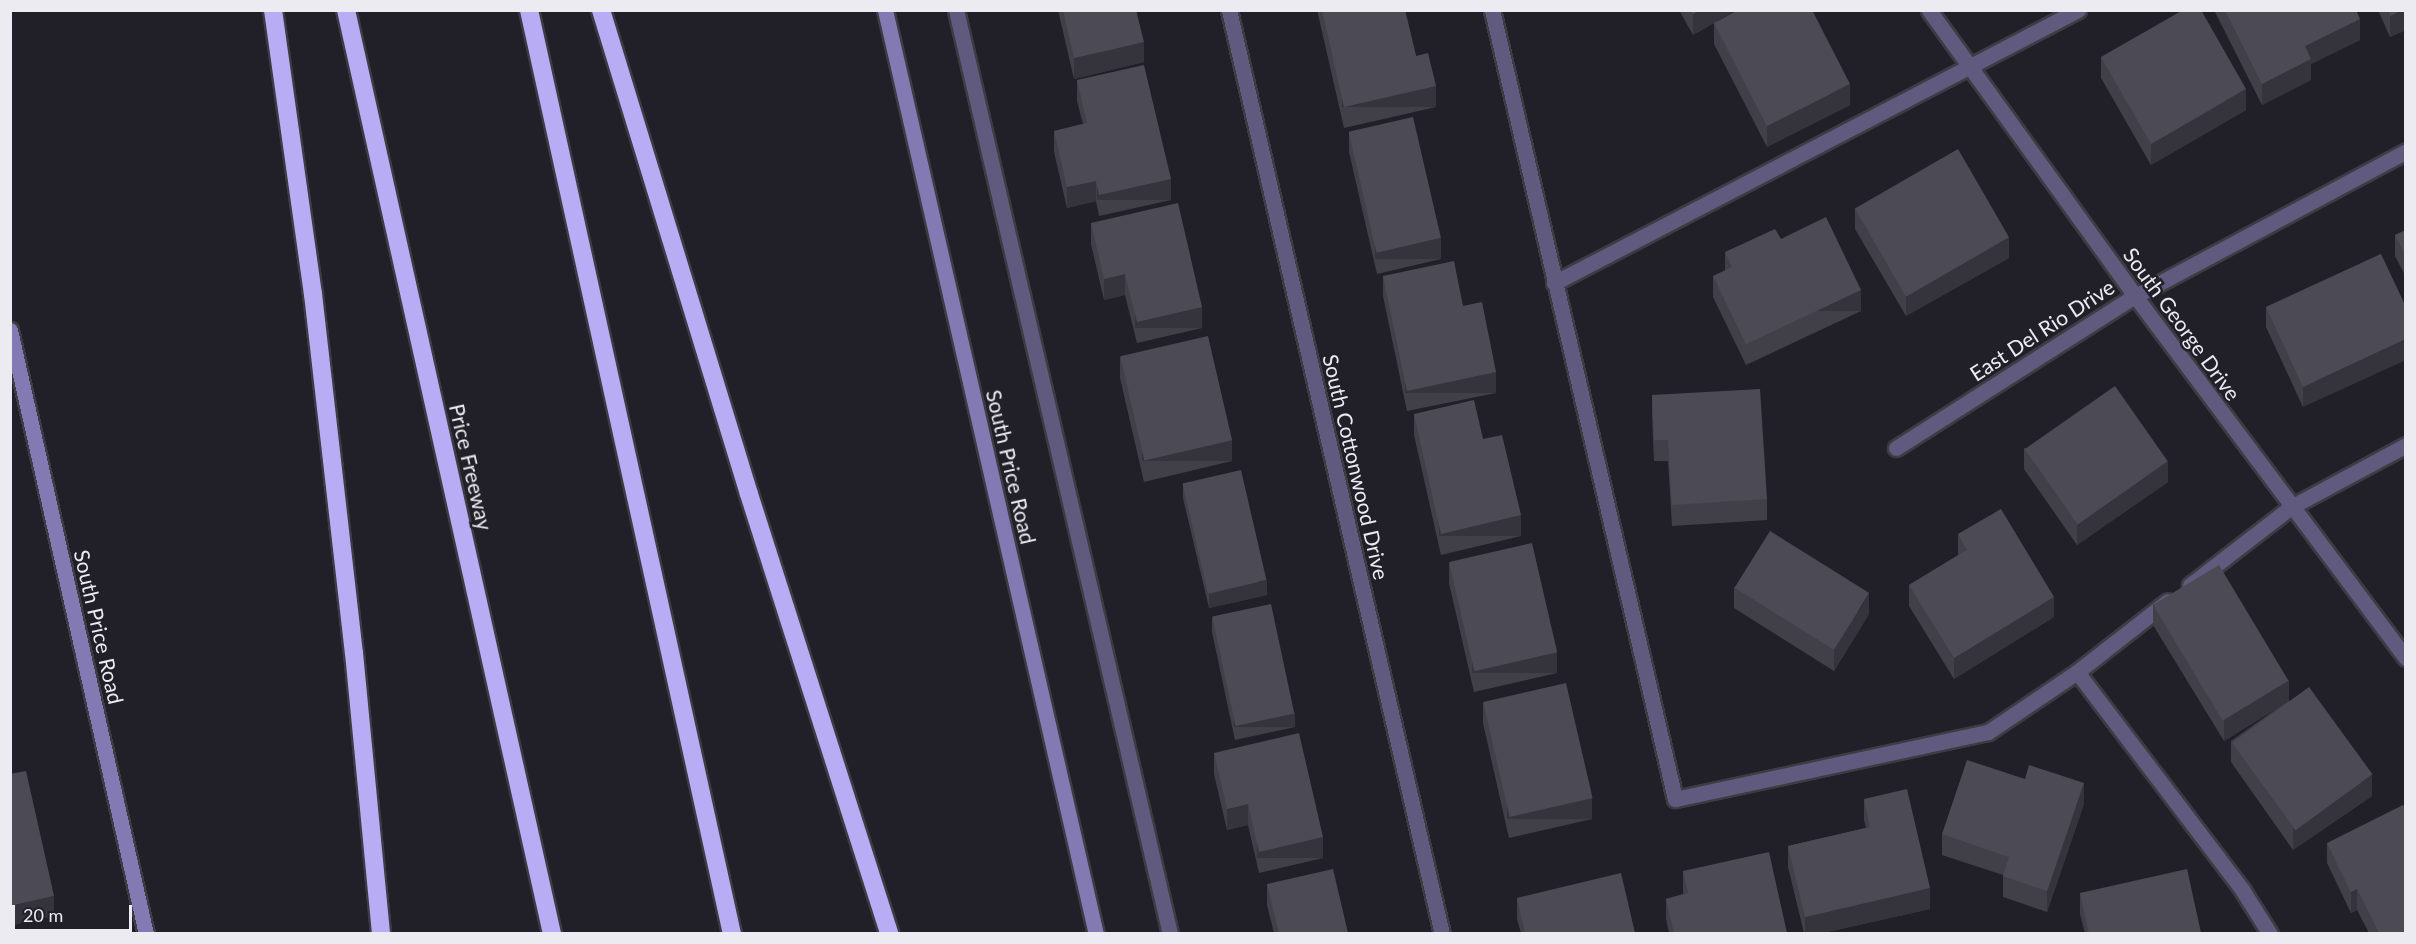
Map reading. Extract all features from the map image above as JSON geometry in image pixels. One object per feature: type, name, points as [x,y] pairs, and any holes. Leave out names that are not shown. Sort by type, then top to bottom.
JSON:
[{"type":"highway","points":[[273,10],[313,294],[352,641],[381,933]]},
{"type":"highway","name":"Price Freeway","points":[[346,10],[552,933]]},
{"type":"highway","points":[[529,10],[732,933]]},
{"type":"highway","points":[[601,10],[749,494],[890,933]]},
{"type":"main road","name":"South Price Road","points":[[885,10],[1096,933]]},
{"type":"main road","name":"South Price Road","points":[[10,330],[146,933]]},
{"type":"street","points":[[956,10],[1170,933]]},
{"type":"street","name":"South Cottonwood Drive","points":[[1229,10],[1442,933]]},
{"type":"street","points":[[1492,10],[1675,799],[1988,732],[2077,672],[2291,507],[2406,445]]},
{"type":"street","name":"South George Drive","points":[[1929,10],[2135,296],[2406,658]]},
{"type":"street","points":[[1554,283],[2078,10]]},
{"type":"street","name":"East Del Rio Drive","points":[[1896,448],[2135,296],[2406,151]]},
{"type":"street","points":[[2077,672],[2243,891],[2270,933]]},
{"type":"building","points":[[1063,10],[1136,10],[1144,42],[1074,58]]},
{"type":"building","points":[[1322,10],[1405,10],[1416,56],[1428,53],[1436,86],[1344,107]]},
{"type":"building","points":[[1738,10],[1812,10],[1850,84],[1767,126],[1714,23]]},
{"type":"building","points":[[2183,10],[2201,10],[2246,89],[2151,144],[2101,57]]},
{"type":"building","points":[[2225,10],[2356,10],[2360,19],[2305,46],[2311,59],[2262,84]]},
{"type":"building","points":[[2388,10],[2402,10],[2390,16]]},
{"type":"building","points":[[1144,65],[1171,179],[1099,195],[1096,181],[1067,187],[1054,131],[1087,123],[1077,80]]},
{"type":"building","points":[[1413,117],[1441,238],[1377,253],[1349,132]]},
{"type":"building","points":[[1958,149],[2009,237],[1906,297],[1855,208]]},
{"type":"building","points":[[1178,203],[1202,307],[1137,322],[1125,274],[1104,279],[1091,223]]},
{"type":"building","points":[[1826,217],[1861,290],[1746,344],[1713,276],[1732,267],[1725,252],[1775,229],[1781,239]]},
{"type":"building","points":[[2406,230],[2406,256],[2395,235]]},
{"type":"building","points":[[2381,254],[2406,307],[2406,339],[2303,387],[2266,307]]},
{"type":"building","points":[[1454,261],[1463,306],[1482,302],[1496,372],[1407,391],[1383,276]]},
{"type":"building","points":[[1208,336],[1232,440],[1144,461],[1120,356]]},
{"type":"building","points":[[2115,386],[2168,461],[2078,524],[2025,449]]},
{"type":"building","points":[[1760,389],[1767,499],[1672,505],[1668,440],[1654,440],[1652,395]]},
{"type":"building","points":[[1474,400],[1483,439],[1502,435],[1521,515],[1441,534],[1414,414]]},
{"type":"building","points":[[1241,470],[1266,580],[1208,594],[1183,483]]},
{"type":"building","points":[[2001,509],[2054,597],[1954,658],[1909,585],[1967,550],[1958,534]]},
{"type":"building","points":[[1770,531],[1869,593],[1834,650],[1734,588]]},
{"type":"building","points":[[1532,543],[1557,652],[1474,671],[1449,562]]},
{"type":"building","points":[[2219,565],[2289,681],[2223,720],[2153,605]]},
{"type":"building","points":[[1271,604],[1294,714],[1236,726],[1212,616]]},
{"type":"building","points":[[1566,683],[1593,798],[1510,817],[1483,702]]},
{"type":"building","points":[[2309,687],[2372,774],[2296,830],[2232,743]]},
{"type":"building","points":[[1299,733],[1323,837],[1259,852],[1248,804],[1227,809],[1214,753]]},
{"type":"building","points":[[1967,760],[2025,779],[2029,765],[2084,783],[2047,891],[2003,876],[2009,857],[1942,834]]},
{"type":"building","points":[[26,771],[54,896],[10,906],[10,774]]},
{"type":"building","points":[[1907,789],[1930,888],[1805,917],[1788,846],[1870,827],[1864,799]]},
{"type":"building","points":[[2403,805],[2406,810],[2406,933],[2379,933],[2357,889],[2351,892],[2327,843]]},
{"type":"building","points":[[1769,852],[1787,933],[1674,933],[1666,899],[1688,893],[1683,871]]},
{"type":"building","points":[[1333,869],[1348,933],[1279,933],[1267,884]]},
{"type":"building","points":[[2187,869],[2201,933],[2089,933],[2080,893]]},
{"type":"building","points":[[1621,873],[1635,933],[1525,933],[1517,898]]}]
